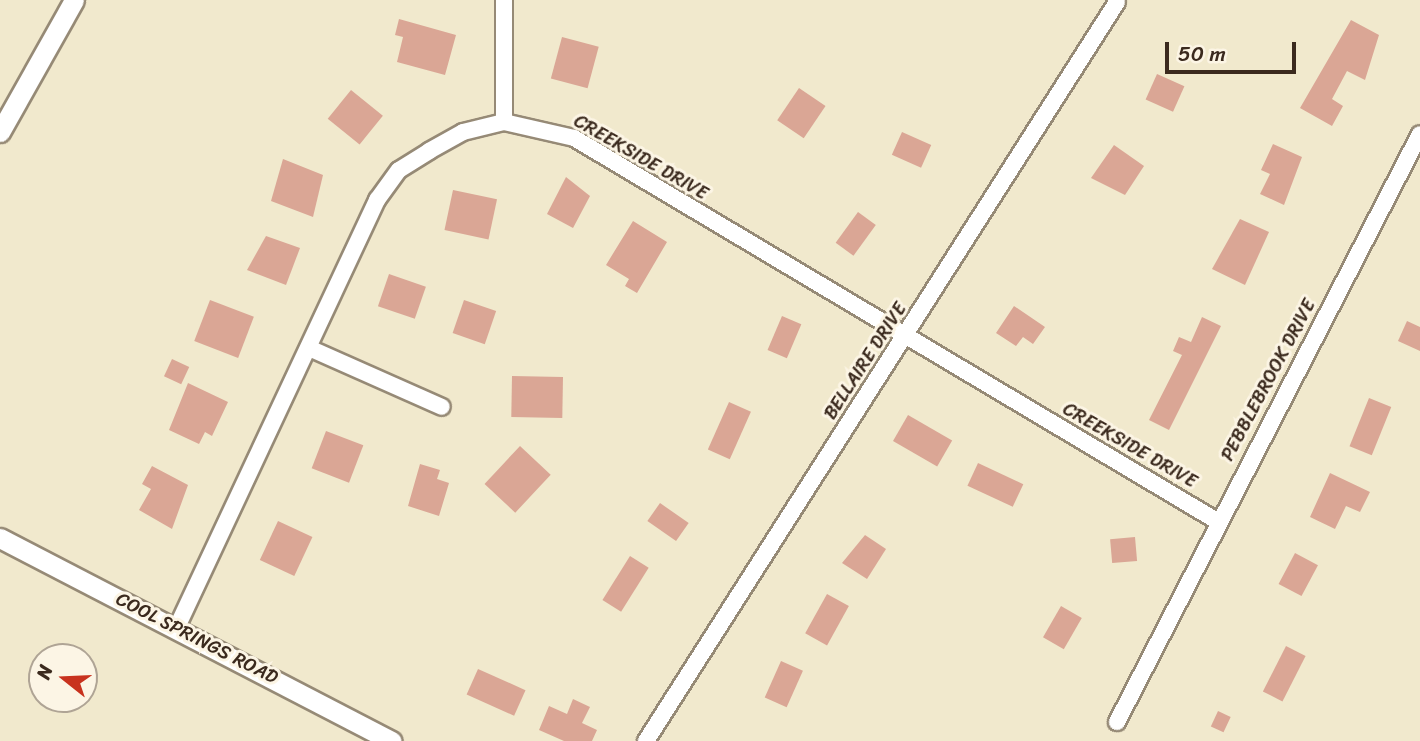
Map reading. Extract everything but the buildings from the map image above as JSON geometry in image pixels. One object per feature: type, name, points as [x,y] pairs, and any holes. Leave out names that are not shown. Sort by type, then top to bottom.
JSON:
[{"type":"street","points":[[0,132],[74,0]]},
{"type":"street","points":[[504,0],[499,38],[504,122]]},
{"type":"street","name":"BELLAIRE DRIVE","points":[[646,741],[1117,2]]},
{"type":"street","name":"CREEKSIDE DRIVE","points":[[177,627],[377,200],[399,170],[463,132],[504,122],[574,138],[905,338],[1217,521]]},
{"type":"street","name":"PEBBLEBROOK DRIVE","points":[[1117,722],[1217,521],[1420,134]]},
{"type":"street","points":[[309,348],[442,407]]},
{"type":"street","name":"COOL SPRINGS ROAD","points":[[0,538],[177,627],[392,741]]}]
